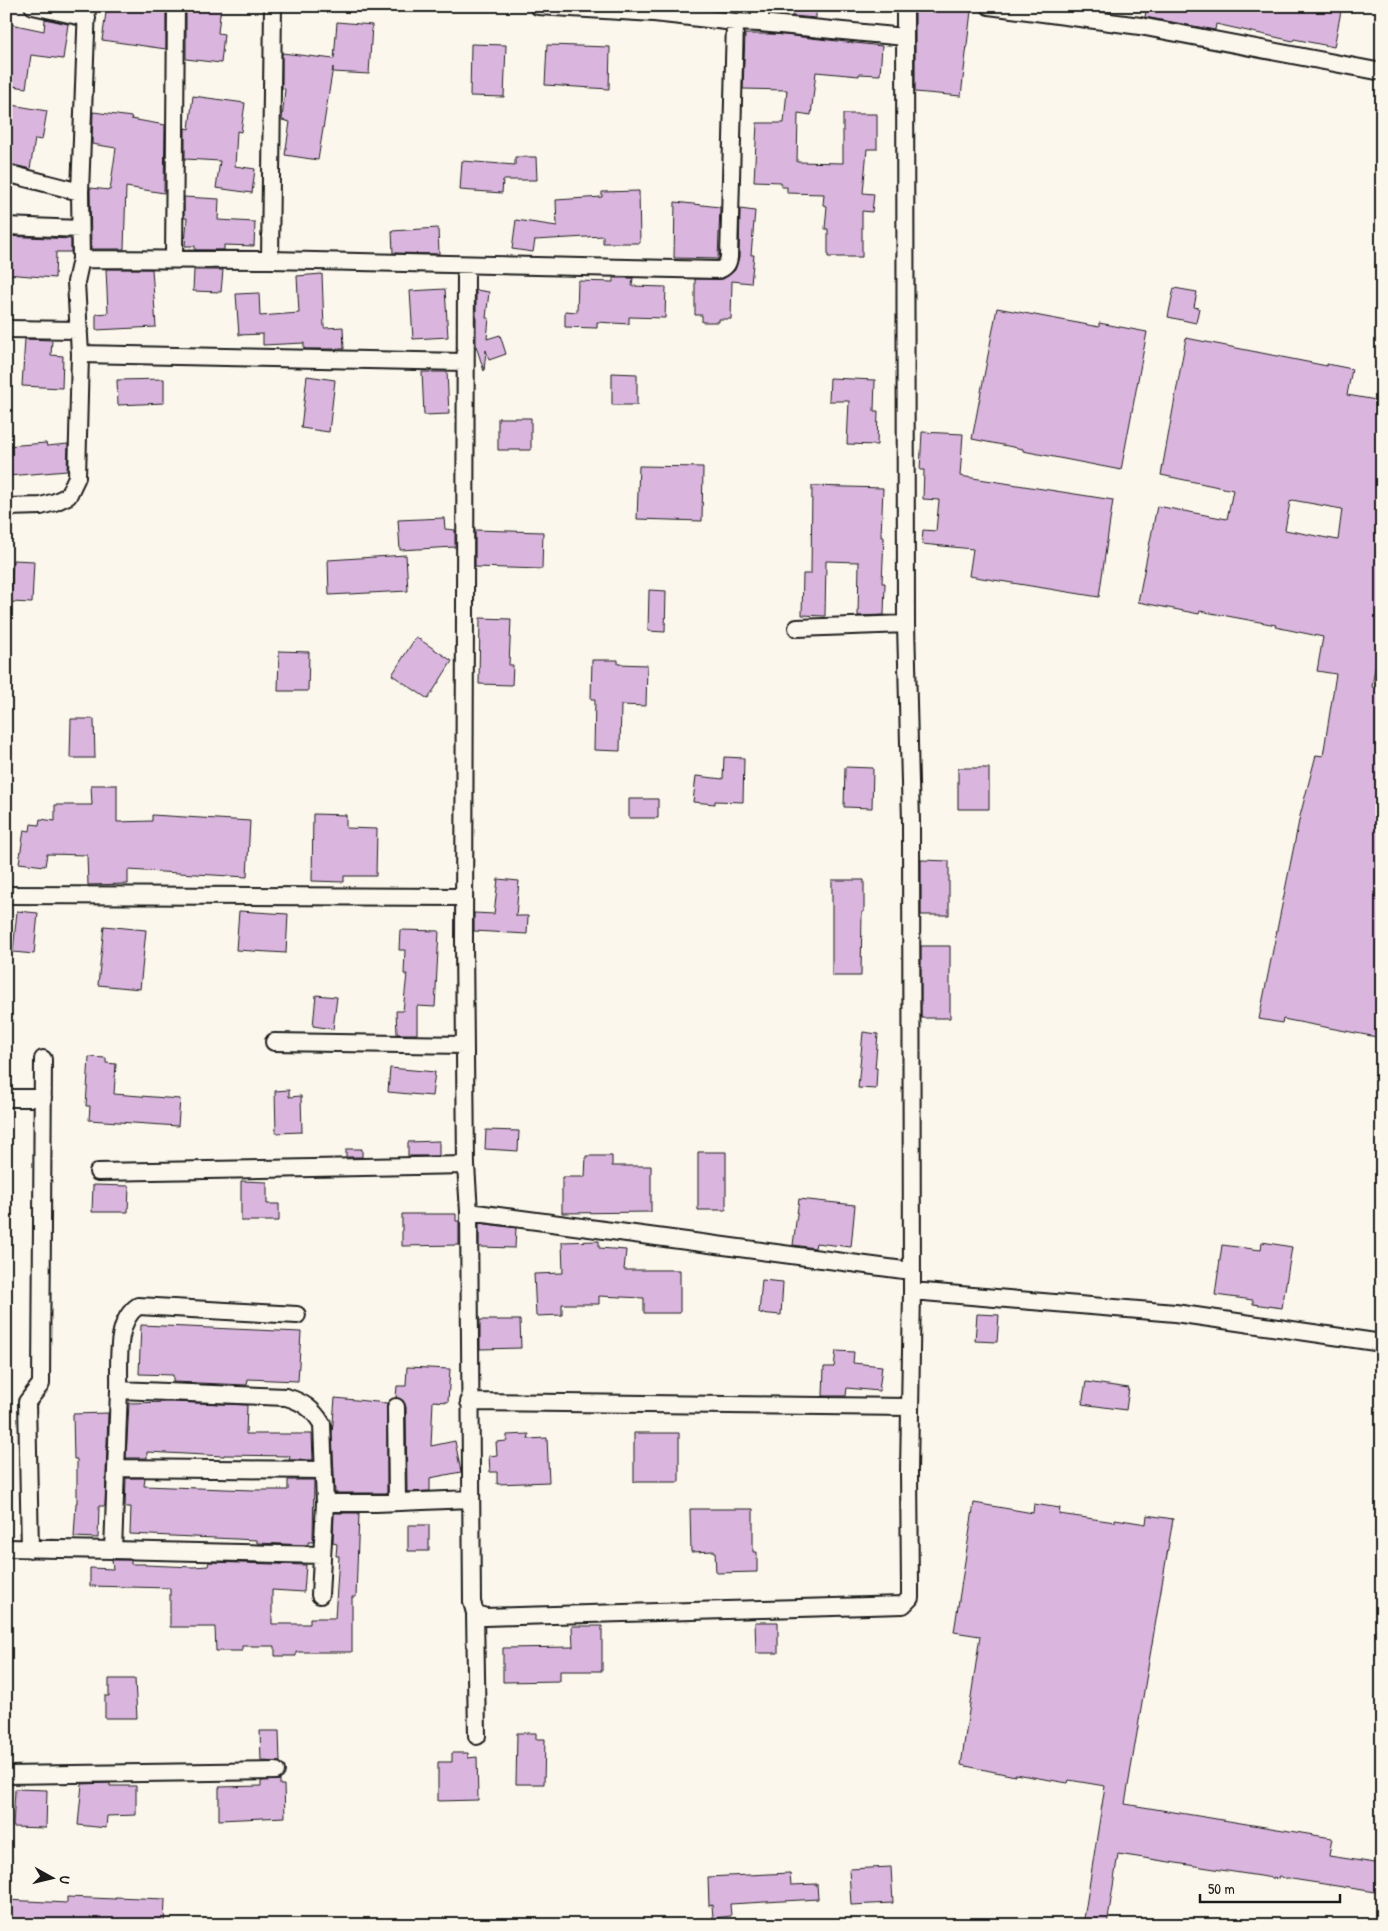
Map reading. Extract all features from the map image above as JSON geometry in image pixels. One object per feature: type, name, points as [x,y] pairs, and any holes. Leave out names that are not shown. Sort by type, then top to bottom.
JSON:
[{"type":"street","points":[[6,508],[41,506],[55,502],[68,496],[74,487],[77,477],[80,354],[76,282],[81,259],[80,192],[87,12],[33,6]]},
{"type":"street","points":[[174,260],[176,6]]},
{"type":"street","points":[[270,260],[273,6]]},
{"type":"street","points":[[538,6],[654,13],[736,22],[760,14],[905,37]]},
{"type":"street","points":[[476,1613],[485,1617],[903,1604],[910,1598],[909,1472],[912,1291],[911,832],[906,624],[905,6]]},
{"type":"street","points":[[989,6],[1140,26],[1382,72]]},
{"type":"street","points":[[81,259],[270,260],[714,271],[724,268],[728,263],[729,257],[736,22]]},
{"type":"street","points":[[6,173],[80,192]]},
{"type":"street","points":[[6,226],[80,229]]},
{"type":"street","points":[[466,265],[464,362],[465,1045],[466,1165],[469,1212],[470,1499],[472,1602],[476,1613],[477,1736]]},
{"type":"street","points":[[6,329],[79,330]]},
{"type":"street","points":[[80,354],[464,362]]},
{"type":"street","points":[[797,628],[906,624]]},
{"type":"street","points":[[6,895],[464,897]]},
{"type":"street","points":[[274,1042],[465,1045]]},
{"type":"street","points":[[30,1549],[27,1402],[41,1384],[43,1059]]},
{"type":"street","points":[[6,1098],[43,1098]]},
{"type":"street","points":[[98,1172],[466,1165]]},
{"type":"street","points":[[469,1212],[912,1270]]},
{"type":"street","points":[[912,1291],[1175,1313],[1382,1343]]},
{"type":"street","points":[[114,1550],[119,1390],[123,1330],[131,1311],[138,1306],[297,1315]]},
{"type":"street","points":[[119,1390],[286,1397],[300,1401],[316,1414],[322,1424],[325,1503],[320,1595]]},
{"type":"street","points":[[469,1402],[910,1407]]},
{"type":"street","points":[[396,1407],[397,1502]]},
{"type":"street","points":[[116,1468],[324,1470]]},
{"type":"street","points":[[325,1503],[470,1499]]},
{"type":"street","points":[[6,1548],[322,1555]]},
{"type":"street","points":[[6,1775],[276,1771]]},
{"type":"building","points":[[107,6],[166,6],[166,49],[102,40]]},
{"type":"building","points":[[186,6],[221,6],[218,33],[224,34],[221,63],[186,59]]},
{"type":"building","points":[[793,6],[816,6],[816,18],[792,16]]},
{"type":"building","points":[[915,6],[971,11],[961,96],[915,92]]},
{"type":"building","points":[[1147,6],[1342,6],[1334,47],[1294,39],[1293,41],[1216,24],[1215,30],[1145,17]]},
{"type":"building","points":[[45,19],[68,24],[63,59],[31,55],[26,88],[6,85],[6,23],[44,31]]},
{"type":"building","points":[[337,22],[372,25],[369,74],[333,72],[333,67],[318,160],[285,155],[290,122],[282,120],[285,89],[282,88],[282,53],[334,59]]},
{"type":"building","points":[[745,34],[775,34],[882,46],[880,75],[859,74],[859,76],[816,72],[811,115],[798,113],[797,162],[843,163],[843,114],[877,114],[877,149],[867,149],[863,193],[874,194],[872,212],[862,211],[862,257],[828,257],[828,229],[825,229],[827,206],[823,205],[824,194],[787,193],[787,187],[781,187],[781,182],[754,181],[757,123],[784,123],[787,90],[743,89]]},
{"type":"building","points":[[471,44],[506,45],[504,97],[470,96]]},
{"type":"building","points":[[547,45],[610,47],[609,89],[545,85]]},
{"type":"building","points":[[193,96],[245,103],[241,132],[237,131],[235,166],[255,169],[252,193],[216,188],[220,161],[185,159],[185,128],[189,129]]},
{"type":"building","points":[[12,105],[47,111],[42,140],[35,139],[30,169],[6,163],[6,143]]},
{"type":"building","points":[[93,112],[132,117],[131,119],[165,125],[164,193],[126,187],[124,249],[91,249],[90,188],[110,190],[116,148],[92,144]]},
{"type":"building","points":[[515,157],[536,157],[537,180],[503,180],[502,193],[460,190],[462,161],[515,165]]},
{"type":"building","points":[[639,191],[640,243],[603,243],[603,236],[535,240],[533,252],[512,249],[516,220],[557,226],[556,200],[602,197],[602,192]]},
{"type":"building","points":[[184,197],[219,199],[218,220],[255,222],[254,246],[224,245],[224,250],[195,250],[195,246],[185,246],[187,218],[184,218]]},
{"type":"building","points":[[675,202],[720,207],[718,259],[674,258]]},
{"type":"building","points":[[740,209],[755,211],[751,255],[754,255],[751,283],[732,281],[731,319],[719,319],[719,322],[702,322],[702,315],[695,315],[695,279],[723,279],[735,270],[739,257]]},
{"type":"building","points":[[438,228],[439,254],[393,253],[392,231]]},
{"type":"building","points":[[6,236],[71,239],[71,252],[56,252],[55,278],[6,274]]},
{"type":"building","points":[[106,269],[152,269],[156,327],[96,330],[96,314],[108,313]]},
{"type":"building","points":[[194,270],[223,270],[221,292],[193,291]]},
{"type":"building","points":[[322,274],[324,328],[343,327],[344,349],[304,349],[304,343],[263,345],[263,334],[239,335],[236,294],[259,293],[260,316],[299,313],[297,276]]},
{"type":"building","points":[[613,278],[633,278],[632,286],[666,287],[665,318],[629,317],[629,324],[597,322],[597,328],[565,327],[565,311],[577,312],[578,281],[613,282]]},
{"type":"building","points":[[1174,288],[1197,292],[1194,307],[1199,308],[1196,323],[1168,317]]},
{"type":"building","points":[[445,289],[448,337],[413,339],[410,291]]},
{"type":"building","points":[[476,290],[489,292],[486,318],[489,318],[487,339],[500,335],[506,354],[489,360],[486,350],[484,371],[476,346]]},
{"type":"building","points":[[997,308],[1099,327],[1099,323],[1147,332],[1121,470],[972,439]]},
{"type":"building","points":[[1186,338],[1327,366],[1327,364],[1352,369],[1347,395],[1382,401],[1382,624],[1372,687],[1382,689],[1382,1038],[1283,1019],[1282,1023],[1259,1019],[1300,816],[1316,755],[1323,756],[1336,674],[1317,671],[1323,637],[1275,627],[1276,625],[1200,611],[1199,614],[1138,602],[1157,506],[1227,519],[1233,490],[1161,475]],"holes":[[[1292,500],[1342,509],[1338,540],[1285,530]]]},
{"type":"building","points":[[25,339],[52,340],[51,355],[63,356],[62,388],[22,386]]},
{"type":"building","points":[[422,372],[447,372],[449,414],[424,415]]},
{"type":"building","points":[[612,373],[637,374],[637,405],[612,405]]},
{"type":"building","points":[[307,376],[335,380],[329,432],[301,428]]},
{"type":"building","points":[[830,378],[875,380],[874,411],[878,411],[877,445],[847,444],[849,401],[829,401]]},
{"type":"building","points":[[164,379],[164,403],[118,405],[117,380]]},
{"type":"building","points":[[498,418],[531,418],[531,450],[498,450]]},
{"type":"building","points":[[922,432],[963,434],[960,476],[1113,500],[1099,597],[969,576],[973,549],[922,544],[923,530],[936,531],[939,500],[923,499],[924,470],[920,470]]},
{"type":"building","points":[[46,443],[47,446],[68,444],[67,471],[8,476],[6,446]]},
{"type":"building","points":[[639,466],[703,467],[702,521],[637,519]]},
{"type":"building","points":[[812,486],[883,488],[881,537],[884,537],[882,583],[885,583],[884,615],[858,616],[859,562],[826,561],[825,616],[802,615],[803,574],[811,574]]},
{"type":"building","points":[[444,518],[445,529],[455,530],[455,547],[400,550],[398,520]]},
{"type":"building","points":[[475,530],[543,532],[542,569],[475,567]]},
{"type":"building","points":[[406,555],[408,591],[329,595],[328,560]]},
{"type":"building","points":[[13,560],[34,561],[32,603],[11,602]]},
{"type":"building","points":[[649,590],[666,591],[665,632],[648,631]]},
{"type":"building","points":[[480,618],[511,619],[509,665],[513,665],[512,685],[479,684]]},
{"type":"building","points":[[416,637],[452,661],[428,699],[392,675]]},
{"type":"building","points":[[279,651],[309,652],[308,691],[278,691]]},
{"type":"building","points":[[592,660],[618,660],[618,664],[647,665],[646,706],[621,705],[620,751],[594,750],[595,699],[591,699]]},
{"type":"building","points":[[71,719],[94,719],[95,758],[70,758]]},
{"type":"building","points":[[724,757],[744,758],[743,802],[715,801],[715,804],[693,802],[696,776],[723,779]]},
{"type":"building","points":[[845,767],[873,768],[872,808],[844,807]]},
{"type":"building","points":[[958,768],[989,768],[989,809],[958,809]]},
{"type":"building","points":[[91,785],[117,785],[117,822],[152,821],[152,815],[250,821],[247,877],[128,870],[128,884],[88,885],[87,855],[47,854],[45,866],[19,863],[24,830],[30,831],[31,824],[39,825],[40,819],[55,821],[55,805],[92,805]]},
{"type":"building","points":[[629,799],[658,799],[658,818],[629,818]]},
{"type":"building","points":[[313,814],[346,815],[346,828],[377,829],[376,876],[344,876],[344,882],[312,881]]},
{"type":"building","points":[[921,860],[949,861],[949,915],[921,915]]},
{"type":"building","points":[[498,879],[519,881],[516,916],[528,916],[527,934],[474,931],[474,913],[494,914]]},
{"type":"building","points":[[832,880],[864,880],[861,976],[832,976]]},
{"type":"building","points":[[17,911],[38,913],[34,954],[13,952]]},
{"type":"building","points":[[239,911],[288,914],[286,953],[236,950]]},
{"type":"building","points":[[104,926],[146,930],[140,989],[98,985]]},
{"type":"building","points":[[400,930],[439,931],[435,1007],[417,1006],[417,1034],[397,1034],[396,1011],[403,1011],[407,974],[404,974],[405,950],[399,950]]},
{"type":"building","points":[[921,946],[950,946],[950,1018],[921,1018]]},
{"type":"building","points":[[316,995],[337,997],[333,1029],[313,1026]]},
{"type":"building","points":[[863,1032],[878,1034],[875,1068],[877,1068],[876,1089],[858,1088]]},
{"type":"building","points":[[89,1057],[106,1058],[106,1063],[116,1064],[114,1094],[180,1099],[178,1126],[89,1120],[90,1106],[86,1106]]},
{"type":"building","points":[[390,1068],[435,1072],[432,1096],[388,1092]]},
{"type":"building","points":[[289,1090],[289,1097],[301,1096],[302,1132],[276,1133],[275,1091]]},
{"type":"building","points":[[486,1130],[519,1131],[518,1151],[485,1149]]},
{"type":"building","points":[[439,1141],[439,1156],[408,1156],[408,1142]]},
{"type":"building","points":[[346,1149],[362,1149],[362,1157],[346,1157]]},
{"type":"building","points":[[698,1152],[726,1152],[726,1210],[698,1210]]},
{"type":"building","points":[[586,1156],[612,1156],[612,1166],[651,1166],[651,1212],[562,1213],[562,1177],[585,1177]]},
{"type":"building","points":[[241,1181],[267,1182],[267,1204],[279,1204],[279,1221],[241,1221]]},
{"type":"building","points":[[93,1185],[129,1186],[128,1212],[92,1212]]},
{"type":"building","points":[[799,1199],[855,1205],[851,1247],[816,1243],[815,1248],[793,1245]]},
{"type":"building","points":[[402,1214],[456,1214],[456,1221],[459,1221],[459,1245],[402,1246]]},
{"type":"building","points":[[479,1223],[516,1228],[515,1248],[479,1247]]},
{"type":"building","points":[[599,1241],[599,1248],[626,1250],[624,1270],[680,1270],[680,1313],[644,1313],[644,1298],[599,1296],[599,1304],[562,1304],[562,1315],[536,1316],[534,1274],[563,1273],[562,1242]]},
{"type":"building","points":[[1262,1242],[1292,1247],[1282,1308],[1253,1304],[1253,1300],[1215,1295],[1222,1245],[1261,1250]]},
{"type":"building","points":[[762,1280],[783,1282],[781,1315],[759,1313]]},
{"type":"building","points":[[977,1314],[999,1315],[997,1342],[975,1341]]},
{"type":"building","points":[[480,1320],[520,1320],[521,1348],[480,1349]]},
{"type":"building","points":[[141,1325],[301,1332],[298,1381],[248,1379],[247,1385],[173,1382],[173,1375],[139,1374]]},
{"type":"building","points":[[836,1351],[854,1352],[853,1363],[882,1366],[879,1391],[847,1388],[846,1396],[823,1396],[824,1367],[834,1367]]},
{"type":"building","points":[[407,1367],[450,1369],[448,1402],[433,1401],[431,1446],[455,1441],[461,1472],[430,1478],[430,1491],[407,1492],[406,1407],[404,1402],[396,1397],[397,1386],[406,1386]]},
{"type":"building","points":[[1086,1382],[1129,1388],[1126,1410],[1082,1404]]},
{"type":"building","points":[[335,1398],[387,1403],[387,1493],[335,1493],[332,1434]]},
{"type":"building","points":[[171,1402],[247,1405],[246,1434],[312,1434],[313,1460],[289,1460],[290,1456],[224,1456],[147,1452],[147,1458],[126,1458],[129,1403]]},
{"type":"building","points":[[108,1413],[105,1506],[99,1506],[98,1538],[74,1537],[77,1503],[77,1459],[74,1459],[73,1414]]},
{"type":"building","points":[[634,1433],[679,1433],[679,1482],[634,1482]]},
{"type":"building","points":[[529,1434],[528,1439],[547,1438],[549,1482],[497,1484],[497,1472],[490,1472],[489,1456],[497,1455],[496,1442],[507,1441],[507,1435]]},
{"type":"building","points":[[126,1478],[145,1478],[144,1486],[252,1490],[288,1490],[288,1480],[314,1480],[313,1542],[308,1542],[308,1545],[257,1543],[257,1540],[130,1534],[131,1507],[125,1507]]},
{"type":"building","points":[[974,1503],[1033,1513],[1034,1504],[1060,1508],[1059,1514],[1115,1522],[1115,1519],[1146,1524],[1147,1515],[1173,1519],[1125,1804],[1332,1838],[1329,1856],[1382,1864],[1382,1893],[1118,1854],[1107,1925],[1083,1925],[1105,1786],[1069,1780],[1068,1783],[1015,1774],[1015,1776],[961,1765],[980,1636],[954,1632]]},
{"type":"building","points":[[690,1509],[753,1509],[753,1552],[757,1552],[757,1572],[716,1573],[715,1551],[691,1552]]},
{"type":"building","points":[[334,1513],[359,1513],[356,1597],[352,1597],[352,1652],[296,1652],[296,1656],[275,1656],[275,1646],[242,1646],[242,1651],[216,1651],[215,1627],[170,1627],[170,1588],[90,1586],[90,1568],[113,1569],[112,1560],[131,1560],[131,1564],[193,1567],[208,1566],[209,1562],[306,1565],[304,1592],[272,1590],[272,1624],[310,1624],[310,1618],[335,1618],[339,1556],[336,1556],[337,1544],[333,1543]]},
{"type":"building","points":[[408,1525],[429,1525],[429,1551],[408,1551]]},
{"type":"building","points":[[755,1622],[778,1622],[778,1653],[756,1653]]},
{"type":"building","points":[[572,1626],[602,1626],[602,1671],[560,1671],[560,1681],[503,1682],[503,1648],[573,1647]]},
{"type":"building","points":[[109,1679],[135,1679],[137,1718],[105,1718],[105,1696],[109,1696]]},
{"type":"building","points":[[260,1731],[279,1731],[280,1762],[261,1761]]},
{"type":"building","points":[[517,1733],[536,1733],[536,1739],[545,1739],[544,1784],[516,1784]]},
{"type":"building","points":[[452,1753],[468,1753],[468,1758],[477,1757],[478,1800],[438,1801],[438,1762],[452,1762]]},
{"type":"building","points":[[280,1780],[280,1785],[284,1785],[285,1817],[219,1820],[219,1787],[261,1786],[261,1781]]},
{"type":"building","points":[[110,1783],[110,1786],[136,1786],[136,1815],[107,1816],[106,1828],[78,1825],[82,1784]]},
{"type":"building","points":[[15,1789],[47,1790],[46,1828],[13,1827]]},
{"type":"building","points":[[891,1867],[893,1903],[851,1905],[849,1869]]},
{"type":"building","points":[[790,1873],[791,1885],[817,1884],[818,1899],[730,1904],[731,1916],[713,1918],[712,1905],[709,1906],[708,1877]]},
{"type":"building","points":[[67,1897],[165,1899],[164,1925],[6,1925],[6,1900],[67,1903]]}]
